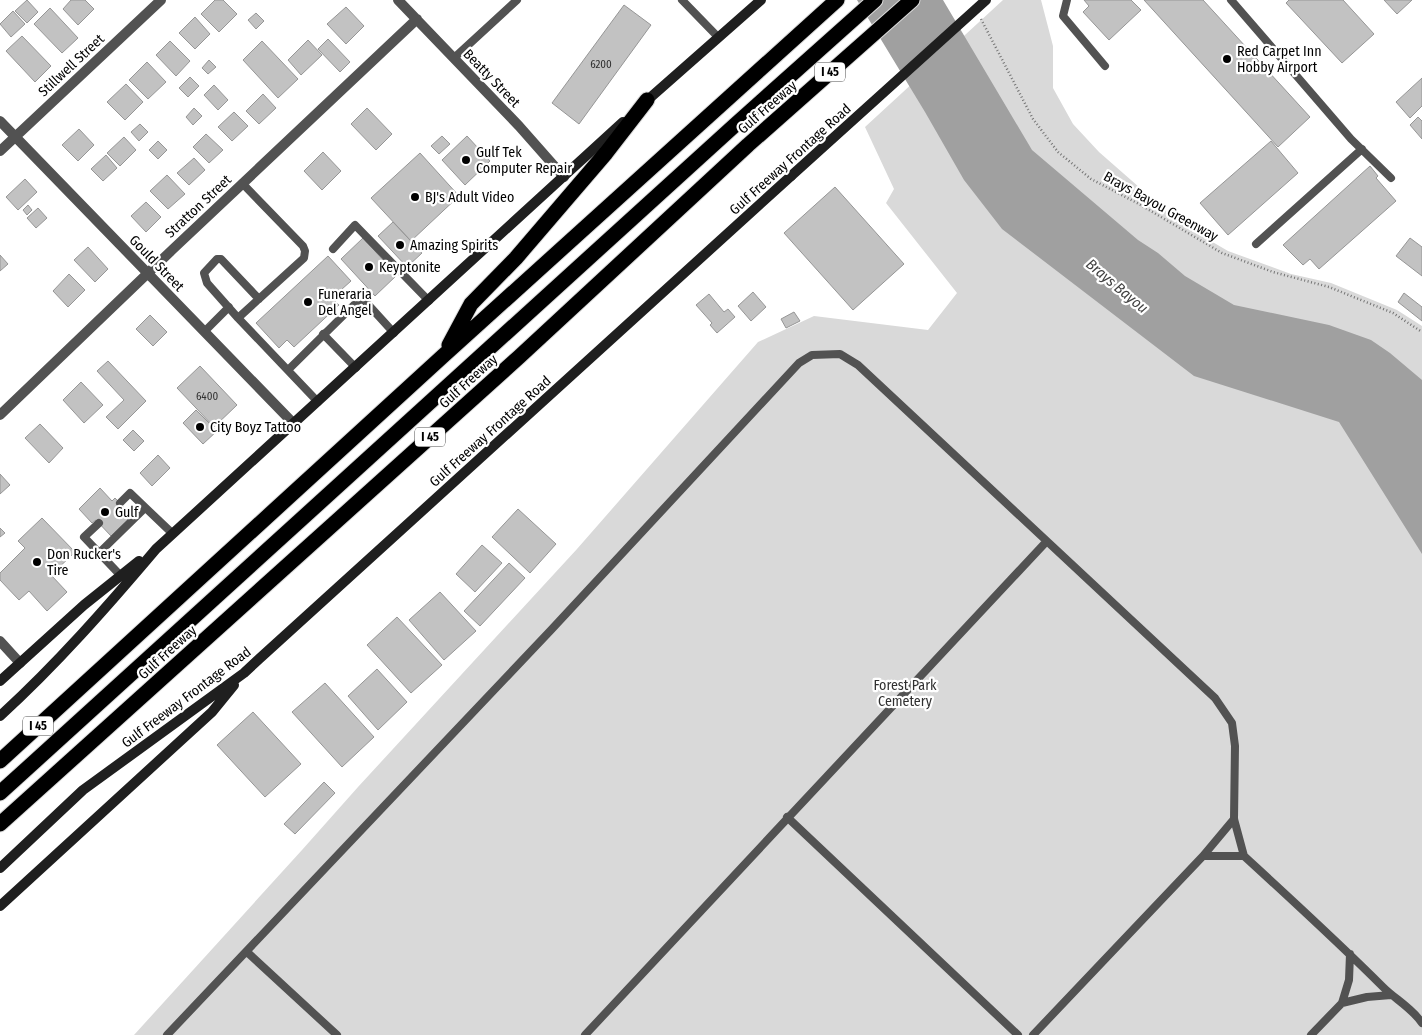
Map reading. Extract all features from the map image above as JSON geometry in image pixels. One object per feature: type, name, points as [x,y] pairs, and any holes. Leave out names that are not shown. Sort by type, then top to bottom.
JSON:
[{"type":"highway","name":"I 45","points":[[0,761],[443,356],[837,0]]},
{"type":"highway","name":"Gulf Freeway","points":[[0,793],[735,125],[876,0]]},
{"type":"highway","name":"Gulf Freeway","points":[[0,832],[5,819],[519,357],[748,145],[912,0]]},
{"type":"highway","points":[[443,356],[471,304],[516,258],[606,153],[647,100]]},
{"type":"main road","points":[[0,681],[84,604],[173,534],[647,100],[760,0]]},
{"type":"main road","name":"Gulf Freeway Frontage Road","points":[[0,868],[83,790],[244,673],[986,0]]},
{"type":"main road","points":[[0,716],[30,689],[108,605],[156,549]]},
{"type":"main road","points":[[0,906],[212,712],[244,673]]},
{"type":"street","name":"Stillwell Street","points":[[0,151],[161,0]]},
{"type":"street","name":"Beatty Street","points":[[398,0],[519,126],[564,177]]},
{"type":"street","name":"Stratton Street","points":[[0,415],[242,183],[417,19]]},
{"type":"street","name":"Gould Street","points":[[0,121],[294,424]]},
{"type":"street","points":[[0,642],[20,663]]},
{"type":"lane","points":[[454,58],[517,0]]},
{"type":"lane","points":[[682,0],[718,37]]},
{"type":"lane","points":[[1067,0],[1063,16],[1105,66]]},
{"type":"lane","points":[[1231,0],[1362,149],[1391,178]]},
{"type":"lane","points":[[1256,244],[1362,149]]},
{"type":"lane","points":[[238,318],[304,258],[305,251],[303,246],[242,183]]},
{"type":"lane","points":[[333,249],[355,225],[429,301]]},
{"type":"lane","points":[[259,299],[224,261],[217,259],[204,273],[204,278],[238,318],[318,402]]},
{"type":"lane","points":[[288,370],[360,299],[364,300],[394,333]]},
{"type":"lane","points":[[205,331],[229,307]]},
{"type":"lane","points":[[324,334],[356,368]]},
{"type":"lane","points":[[168,1035],[551,630],[799,363],[812,354],[840,354],[858,365],[1215,698],[1232,722],[1235,746],[1234,819],[1244,856],[1422,1022]]},
{"type":"lane","points":[[120,503],[130,493],[173,534]]},
{"type":"lane","points":[[99,553],[145,508]]},
{"type":"lane","points":[[99,523],[84,537],[121,576]]},
{"type":"lane","points":[[585,1035],[1046,542]]},
{"type":"lane","points":[[787,817],[1018,1035]]},
{"type":"lane","points":[[1033,1035],[1203,856],[1234,819]]},
{"type":"lane","points":[[1203,856],[1244,856]]},
{"type":"lane","points":[[247,952],[337,1035]]},
{"type":"lane","points":[[1311,1035],[1342,1003],[1349,980],[1350,954]]},
{"type":"lane","points":[[1342,1003],[1367,997],[1391,995]]},
{"type":"path","name":"Brays Bayou Greenway","points":[[980,16],[1033,119],[1058,152],[1091,178],[1222,253],[1273,272],[1329,287],[1393,313],[1422,332]]},
{"type":"green space","name":"Forest Park Cemetery","points":[[1003,0],[1041,0],[1053,46],[1053,88],[1073,124],[1099,152],[1180,223],[1228,251],[1291,274],[1331,283],[1397,310],[1422,326],[1422,1035],[134,1035],[358,787],[577,549],[758,342],[814,316],[928,330],[957,293],[886,203],[894,189],[865,127]]},
{"type":"water","name":"Brays Bayou","points":[[857,0],[943,0],[1032,150],[1138,240],[1158,253],[1185,276],[1234,305],[1329,325],[1371,340],[1422,380],[1422,554],[1339,422],[1194,376],[1002,229],[964,180]]},
{"type":"building","points":[[27,0],[38,12],[27,23],[15,11]]},
{"type":"building","points":[[71,0],[85,0],[94,9],[78,25],[63,9]]},
{"type":"building","points":[[215,0],[223,0],[237,14],[219,32],[201,14]]},
{"type":"building","points":[[1084,0],[1131,0],[1141,10],[1109,40],[1083,12],[1089,6]]},
{"type":"building","name":"Red Carpet Inn Hobby Airport","points":[[1144,0],[1203,0],[1310,117],[1278,147]]},
{"type":"building","points":[[1289,0],[1343,0],[1374,34],[1342,63],[1286,3]]},
{"type":"building","points":[[1384,0],[1412,0],[1397,14]]},
{"type":"building","points":[[624,5],[651,25],[579,124],[552,103]]},
{"type":"building","points":[[346,7],[364,26],[346,44],[327,24]]},
{"type":"building","points":[[50,8],[78,38],[62,53],[34,24]]},
{"type":"building","points":[[13,11],[25,24],[11,37],[0,24]]},
{"type":"building","points":[[256,13],[264,21],[256,29],[248,20]]},
{"type":"building","points":[[195,17],[210,34],[195,49],[179,33]]},
{"type":"building","points":[[22,36],[51,66],[35,82],[6,51]]},
{"type":"building","points":[[328,39],[350,62],[340,72],[318,49]]},
{"type":"building","points":[[308,40],[322,55],[301,75],[288,60]]},
{"type":"building","points":[[170,41],[190,61],[176,76],[156,55]]},
{"type":"building","points":[[262,41],[298,79],[278,98],[243,60]]},
{"type":"building","points":[[209,60],[216,67],[208,74],[202,68]]},
{"type":"building","points":[[147,62],[166,82],[148,99],[129,80]]},
{"type":"building","points":[[190,77],[199,86],[188,97],[179,88]]},
{"type":"building","points":[[1422,78],[1422,106],[1410,118],[1396,102]]},
{"type":"building","points":[[126,84],[143,102],[125,120],[107,102]]},
{"type":"building","points":[[214,85],[228,100],[218,110],[204,95]]},
{"type":"building","points":[[263,94],[276,108],[259,124],[246,111]]},
{"type":"building","points":[[194,108],[202,116],[193,125],[186,117]]},
{"type":"building","points":[[367,108],[392,134],[376,150],[351,124]]},
{"type":"building","points":[[234,112],[248,126],[232,141],[218,127]]},
{"type":"building","points":[[1418,117],[1422,121],[1422,139],[1410,125]]},
{"type":"building","points":[[140,124],[148,132],[139,141],[131,132]]},
{"type":"building","points":[[79,129],[94,145],[78,161],[62,145]]},
{"type":"building","points":[[206,134],[223,150],[209,163],[193,147]]},
{"type":"building","points":[[442,136],[450,144],[439,154],[431,146]]},
{"type":"building","name":"Gulf Tek Computer Repair","points":[[467,136],[490,161],[465,185],[442,160]]},
{"type":"building","points":[[124,137],[136,150],[120,166],[107,153]]},
{"type":"building","points":[[158,141],[167,150],[158,159],[149,150]]},
{"type":"building","points":[[1271,141],[1298,173],[1228,235],[1200,203]]},
{"type":"building","points":[[323,152],[341,171],[322,190],[304,171]]},
{"type":"building","name":"BJ's Adult Video","points":[[420,153],[459,196],[411,241],[371,198]]},
{"type":"building","points":[[106,155],[117,168],[103,181],[91,169]]},
{"type":"building","points":[[194,158],[205,170],[189,185],[177,173]]},
{"type":"building","points":[[1370,166],[1378,176],[1376,178],[1396,201],[1319,269],[1310,259],[1303,265],[1283,245]]},
{"type":"building","points":[[167,175],[185,194],[168,209],[150,191]]},
{"type":"building","points":[[25,179],[37,192],[18,210],[6,197]]},
{"type":"building","points":[[835,187],[904,264],[853,310],[784,233]]},
{"type":"building","points":[[146,202],[161,217],[146,232],[131,216]]},
{"type":"building","points":[[28,205],[32,210],[27,215],[23,210]]},
{"type":"building","points":[[38,208],[47,218],[36,228],[27,218]]},
{"type":"building","name":"Amazing Spirits","points":[[393,222],[422,253],[407,267],[378,236]]},
{"type":"building","name":"Keyptonite","points":[[363,238],[397,275],[375,296],[341,259]]},
{"type":"building","points":[[1410,238],[1422,247],[1422,276],[1396,256]]},
{"type":"building","points":[[88,247],[108,269],[95,282],[74,260]]},
{"type":"building","points":[[0,255],[8,264],[0,271]]},
{"type":"building","name":"Funeraria Del Angel","points":[[328,256],[351,281],[332,298],[339,305],[294,347],[287,340],[279,348],[256,323]]},
{"type":"building","points":[[69,274],[85,290],[68,307],[53,291]]},
{"type":"building","points":[[753,292],[766,307],[751,321],[738,306]]},
{"type":"building","points":[[1404,293],[1422,307],[1422,321],[1398,302]]},
{"type":"building","points":[[709,294],[724,312],[728,309],[735,317],[717,333],[710,325],[712,323],[696,305]]},
{"type":"building","points":[[794,312],[800,321],[786,328],[781,319]]},
{"type":"building","points":[[150,315],[167,332],[153,346],[136,329]]},
{"type":"building","points":[[108,361],[146,401],[118,429],[106,417],[124,400],[97,371]]},
{"type":"building","points":[[200,366],[237,405],[214,427],[177,388]]},
{"type":"building","points":[[81,382],[103,405],[84,423],[63,400]]},
{"type":"building","name":"City Boyz Tattoo","points":[[196,410],[217,431],[203,444],[183,423]]},
{"type":"building","points":[[40,424],[63,448],[49,463],[25,438]]},
{"type":"building","points":[[133,430],[144,441],[134,451],[123,440]]},
{"type":"building","points":[[158,455],[170,468],[152,486],[140,473]]},
{"type":"building","points":[[0,474],[10,485],[0,494]]},
{"type":"building","name":"Gulf","points":[[100,488],[112,501],[115,498],[132,516],[111,536],[96,520],[92,523],[79,509]]},
{"type":"building","points":[[518,509],[556,544],[530,573],[492,537]]},
{"type":"building","name":"Don Rucker's Tire","points":[[42,518],[75,552],[51,575],[67,592],[47,611],[29,591],[19,600],[0,580],[0,573],[25,548],[18,541]]},
{"type":"building","points":[[0,528],[5,533],[0,537]]},
{"type":"building","points":[[482,545],[502,563],[475,592],[456,574]]},
{"type":"building","points":[[509,563],[525,578],[480,626],[464,611]]},
{"type":"building","points":[[440,592],[476,631],[444,660],[409,620]]},
{"type":"building","points":[[397,617],[442,665],[411,693],[367,645]]},
{"type":"building","points":[[377,669],[407,702],[378,730],[348,696]]},
{"type":"building","points":[[325,683],[374,737],[342,767],[292,712]]},
{"type":"building","points":[[253,712],[301,764],[265,797],[217,745]]},
{"type":"building","points":[[324,782],[335,793],[295,834],[284,824]]},
{"type":"place","name":"Red Carpet Inn Hobby Airport","points":[[1227,59]]},
{"type":"place","name":"Gulf Tek Computer Repair","points":[[466,160]]},
{"type":"place","name":"BJ's Adult Video","points":[[415,197]]},
{"type":"place","name":"Amazing Spirits","points":[[400,245]]},
{"type":"place","name":"Keyptonite","points":[[369,267]]},
{"type":"place","name":"Funeraria Del Angel","points":[[308,302]]},
{"type":"place","name":"City Boyz Tattoo","points":[[200,427]]},
{"type":"place","name":"Gulf","points":[[105,512]]},
{"type":"place","name":"Don Rucker's Tire","points":[[37,562]]}]
